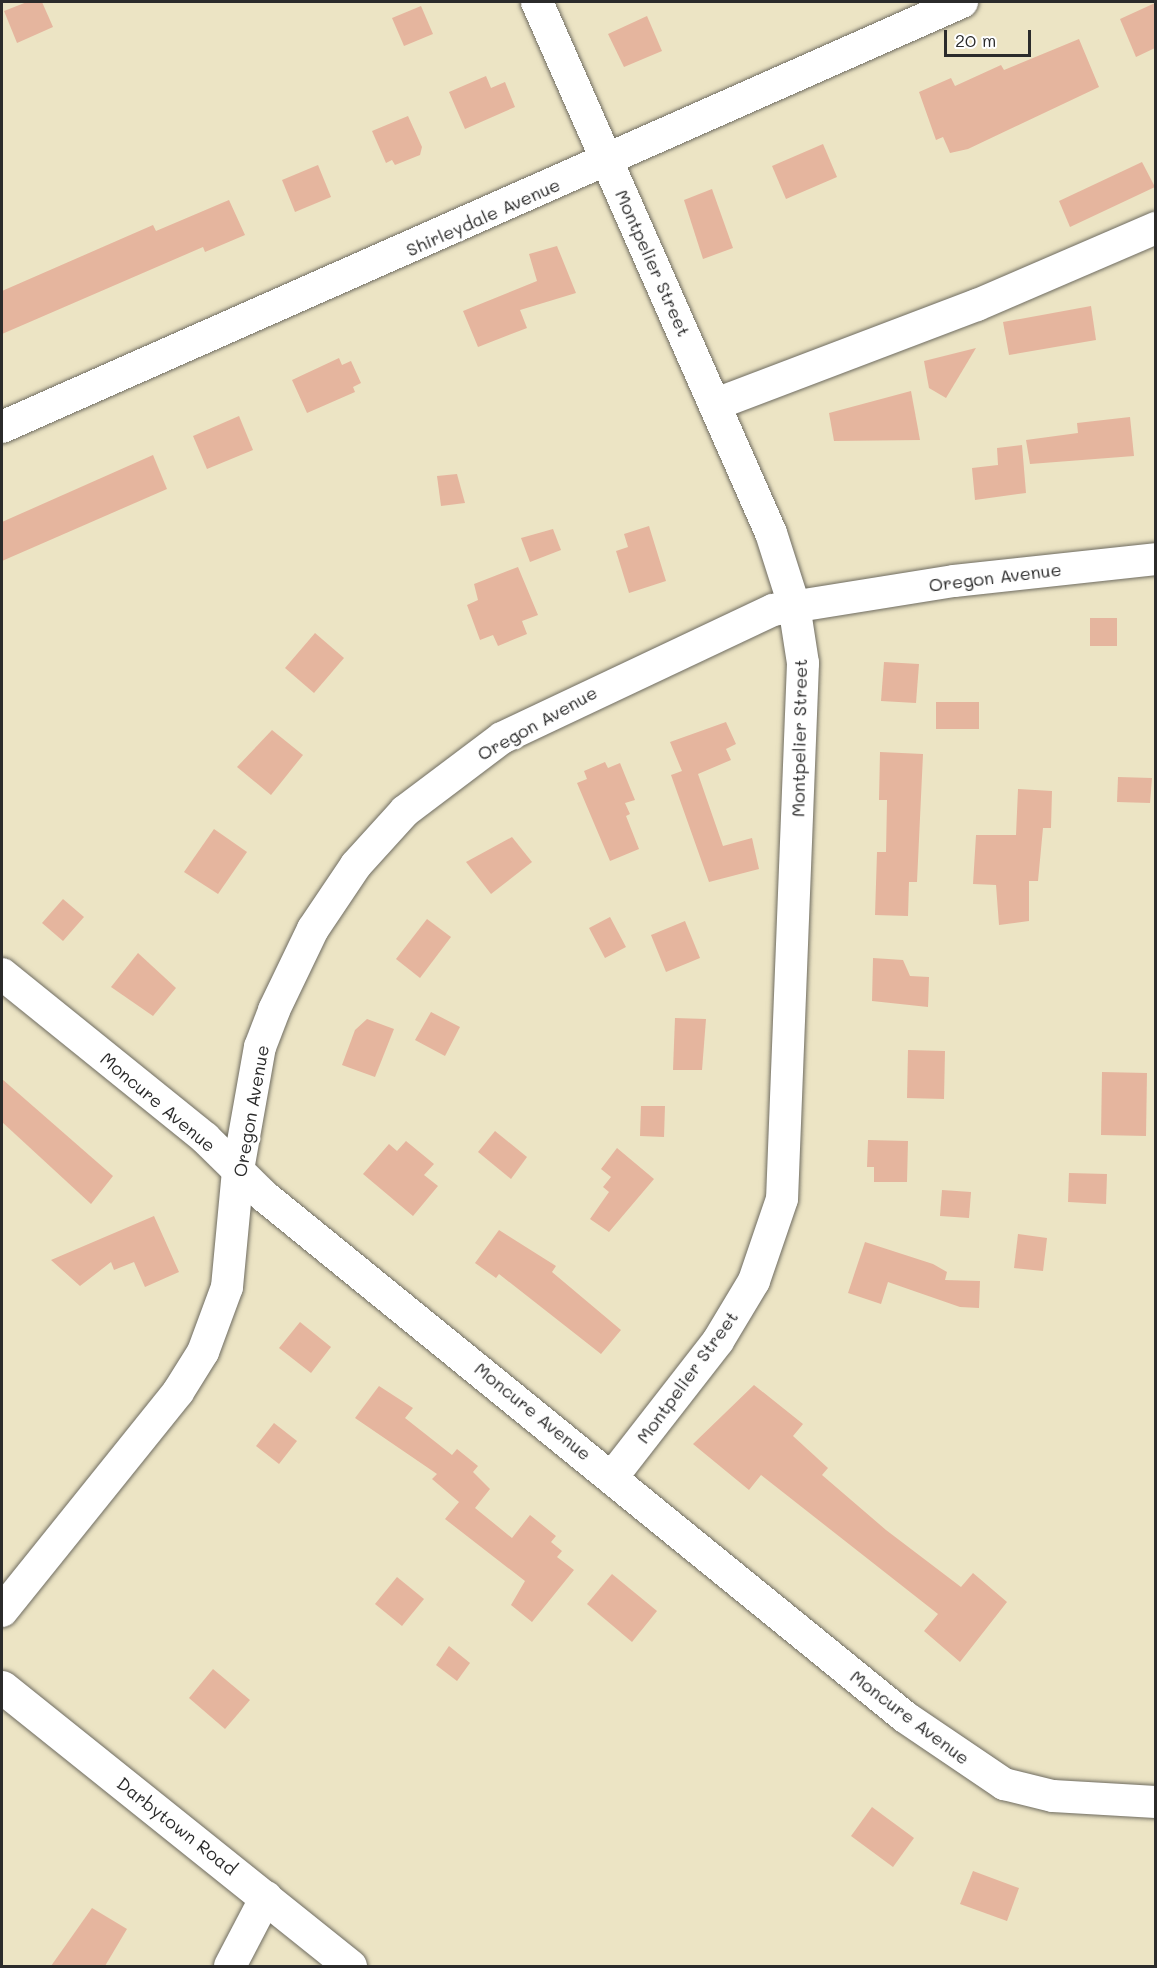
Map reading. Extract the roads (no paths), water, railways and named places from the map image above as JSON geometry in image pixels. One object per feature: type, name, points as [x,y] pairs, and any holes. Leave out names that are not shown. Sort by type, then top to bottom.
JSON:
[{"type":"main road","name":"Darbytown Road","points":[[2,1687],[350,1966]]},
{"type":"street","name":"Montpelier Street","points":[[537,2],[771,533],[794,605],[803,663],[782,1199],[754,1281],[724,1331],[613,1476]]},
{"type":"street","name":"Shirleydale Avenue","points":[[2,427],[608,161],[962,2]]},
{"type":"street","points":[[716,404],[977,305],[1155,228]]},
{"type":"street","name":"Oregon Avenue","points":[[2,1611],[178,1392],[203,1352],[227,1287],[238,1170],[260,1047],[290,974],[356,865],[405,811],[502,738],[741,622],[794,605],[1155,559]]},
{"type":"street","name":"Moncure Avenue","points":[[2,974],[205,1138],[238,1170],[905,1717],[988,1776],[1053,1796],[1089,1800],[1155,1802]]},
{"type":"street","points":[[230,1966],[266,1898]]}]
